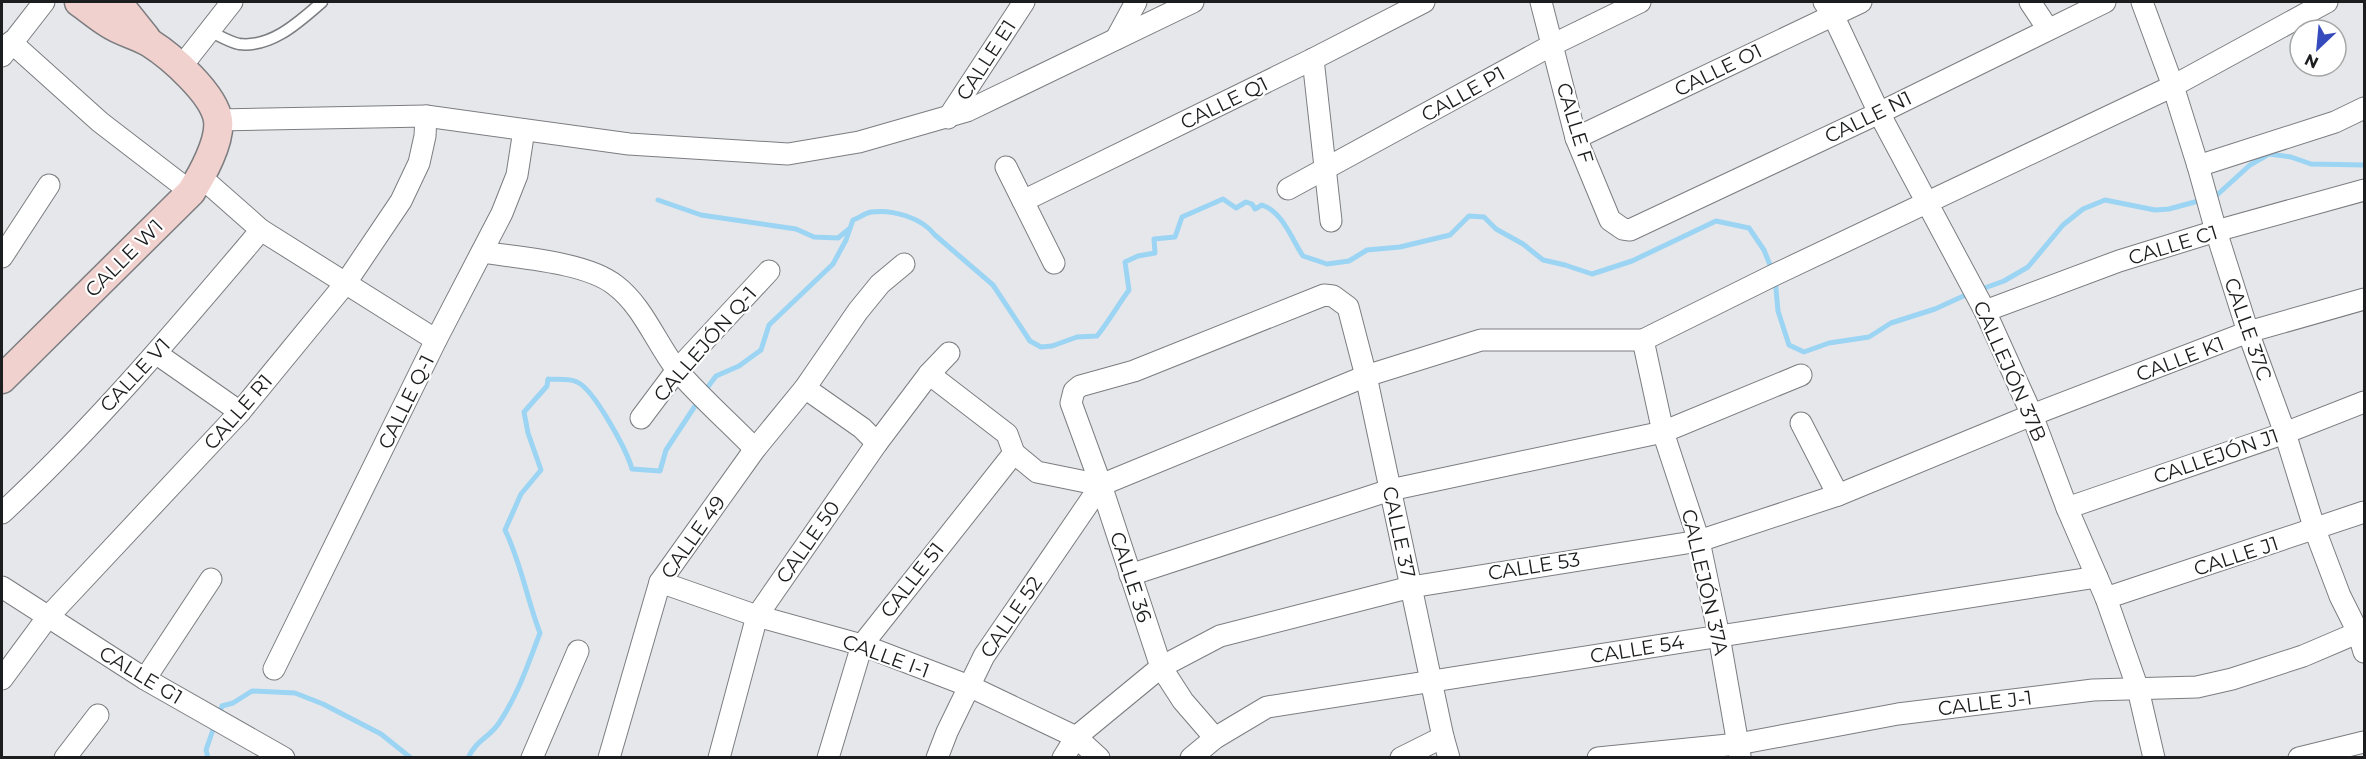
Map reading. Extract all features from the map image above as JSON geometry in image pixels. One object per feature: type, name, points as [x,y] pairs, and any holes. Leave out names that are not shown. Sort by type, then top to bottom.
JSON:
[{"type":"street","points":[[44,2],[6,49],[100,122],[196,184],[261,230],[436,340]]},
{"type":"street","points":[[79,2],[110,24],[149,42],[181,67],[205,92],[218,120],[426,117],[629,144],[788,154],[859,142],[967,111],[1193,2]]},
{"type":"street","points":[[114,2],[122,8],[149,42]]},
{"type":"street","points":[[181,67],[232,2]]},
{"type":"street","name":"CALLE E1","points":[[948,118],[1024,2]]},
{"type":"street","points":[[1116,39],[1136,2]]},
{"type":"street","name":"CALLE Q1","points":[[1023,201],[1424,2]]},
{"type":"street","name":"CALLE F","points":[[1541,2],[1576,138],[1610,220],[1623,229],[1630,230]]},
{"type":"street","name":"CALLE P1","points":[[1288,189],[1552,45],[1640,2]]},
{"type":"street","name":"CALLE O1","points":[[1576,138],[1829,8],[1861,2]]},
{"type":"street","points":[[2030,2],[2048,29]]},
{"type":"street","name":"CALLE N1","points":[[1630,230],[1878,113],[2105,2]]},
{"type":"street","name":"CALLE 37C","points":[[2142,2],[2173,86],[2248,332],[2285,433],[2315,530],[2340,596],[2362,638]]},
{"type":"street","points":[[929,374],[1007,434],[1014,453],[1037,472],[1101,485],[1366,376],[1480,340],[1643,340],[2173,86],[2327,2]]},
{"type":"street","name":"CALLEJÓN 37B","points":[[1829,8],[1878,113],[1985,311],[2032,415],[2067,508],[2106,598],[2138,689],[2154,758]]},
{"type":"street","points":[[1313,59],[1332,221]]},
{"type":"street","points":[[2198,166],[2335,122],[2364,108]]},
{"type":"street","name":"CALLE R1","points":[[2,679],[47,618],[240,412],[345,284],[401,201],[418,163],[425,136],[426,117]]},
{"type":"street","name":"CALLE W1","points":[[2,379],[196,184],[214,149],[218,120]]},
{"type":"street","name":"CALLE Q-1","points":[[273,669],[436,340],[502,213],[517,175],[524,130]]},
{"type":"street","points":[[1006,167],[1054,263]]},
{"type":"street","points":[[2,257],[49,185]]},
{"type":"street","name":"CALLE C1","points":[[1985,311],[2119,261],[2216,231],[2364,190]]},
{"type":"street","name":"CALLE V1","points":[[2,513],[37,481],[157,354],[261,230]]},
{"type":"street","points":[[482,252],[565,265],[591,272],[615,284],[632,303],[677,370],[755,449]]},
{"type":"street","name":"CALLE 49","points":[[609,758],[660,582],[755,449],[805,388],[858,311],[879,284],[904,264]]},
{"type":"street","name":"CALLEJÓN Q-1","points":[[641,418],[677,370],[769,271]]},
{"type":"street","name":"CALLE 37","points":[[1071,403],[1074,392],[1080,386],[1134,372],[1324,295],[1333,296],[1348,307],[1366,376],[1446,747]]},
{"type":"street","name":"CALLE K1","points":[[2032,415],[2248,332],[2364,298]]},
{"type":"street","name":"CALLEJÓN 37A","points":[[1643,340],[1663,432],[1699,541],[1719,636],[1739,751]]},
{"type":"street","name":"CALLE 50","points":[[719,758],[756,616],[877,443],[929,374],[949,353]]},
{"type":"street","points":[[157,354],[240,412]]},
{"type":"street","points":[[1130,575],[1390,490],[1663,432],[1801,375]]},
{"type":"street","points":[[805,388],[862,428],[877,443]]},
{"type":"street","name":"CALLEJÓN J1","points":[[2067,508],[2285,433],[2364,402]]},
{"type":"street","name":"CALLE 36","points":[[1071,403],[1101,485],[1161,667],[1183,701],[1215,738]]},
{"type":"street","name":"CALLE 53","points":[[1063,758],[1076,736],[1161,667],[1220,636],[1411,587],[1699,541],[1838,495],[2032,415]]},
{"type":"street","points":[[1801,423],[1838,495]]},
{"type":"street","name":"CALLE 51","points":[[828,758],[862,645],[1014,453]]},
{"type":"street","name":"CALLE 52","points":[[937,758],[984,656],[1101,485]]},
{"type":"street","name":"CALLE J1","points":[[2106,598],[2364,512]]},
{"type":"street","name":"CALLE 54","points":[[1191,758],[1215,738],[1267,707],[2097,577]]},
{"type":"street","points":[[145,679],[211,579]]},
{"type":"street","name":"CALLE I-1","points":[[660,582],[756,616],[862,645],[969,686],[1076,736],[1099,758]]},
{"type":"street","name":"CALLE G1","points":[[2,587],[145,679],[284,758]]},
{"type":"street","name":"CALLE J-1","points":[[1598,758],[1739,751],[1898,714],[2093,690],[2197,687],[2232,679],[2362,638]]},
{"type":"street","points":[[532,758],[578,651]]},
{"type":"street","points":[[65,758],[99,715]]},
{"type":"street","points":[[2299,758],[2364,742]]},
{"type":"street","points":[[1401,758],[1446,747]]},
{"type":"lane","points":[[209,31],[240,44],[275,37],[293,26],[322,2]]},
{"type":"waterway","points":[[2211,197],[2217,195],[2250,165],[2269,154],[2291,157],[2311,164],[2364,165]]},
{"type":"waterway","points":[[704,392],[716,376],[739,366],[761,350],[769,325],[833,264],[846,240],[853,220],[871,212],[897,213],[923,224],[993,285],[1030,341],[1041,347],[1052,346],[1077,337],[1097,336],[1129,290],[1125,262],[1138,256],[1155,253],[1154,239],[1175,237],[1182,217],[1223,199],[1236,208],[1246,202],[1252,204],[1255,209],[1262,205],[1269,209],[1281,220],[1303,256],[1327,264],[1349,261],[1367,250],[1400,247],[1450,235],[1469,216],[1484,217],[1496,229],[1523,244],[1543,260],[1592,274],[1632,261],[1716,221],[1749,228],[1764,250],[1772,270]]},
{"type":"waterway","points":[[658,200],[701,215],[796,229],[814,237],[838,238],[849,229]]},
{"type":"waterway","points":[[1979,290],[2004,281],[2028,267],[2063,225],[2083,209],[2105,200],[2155,210],[2169,209],[2202,200]]},
{"type":"waterway","points":[[1775,278],[1778,311],[1789,345],[1804,352],[1829,343],[1869,337],[1891,323],[1935,309],[1970,293]]},
{"type":"waterway","points":[[468,758],[506,712],[540,633],[505,530],[521,494],[541,470],[528,433],[524,412],[547,386],[548,379],[577,382],[601,408],[617,435],[632,469],[660,471],[666,450],[699,400]]},
{"type":"waterway","points":[[219,715],[222,706],[233,703],[252,691],[295,693],[323,704],[381,734],[411,758]]},
{"type":"waterway","points":[[208,758],[206,750],[215,724]]}]
